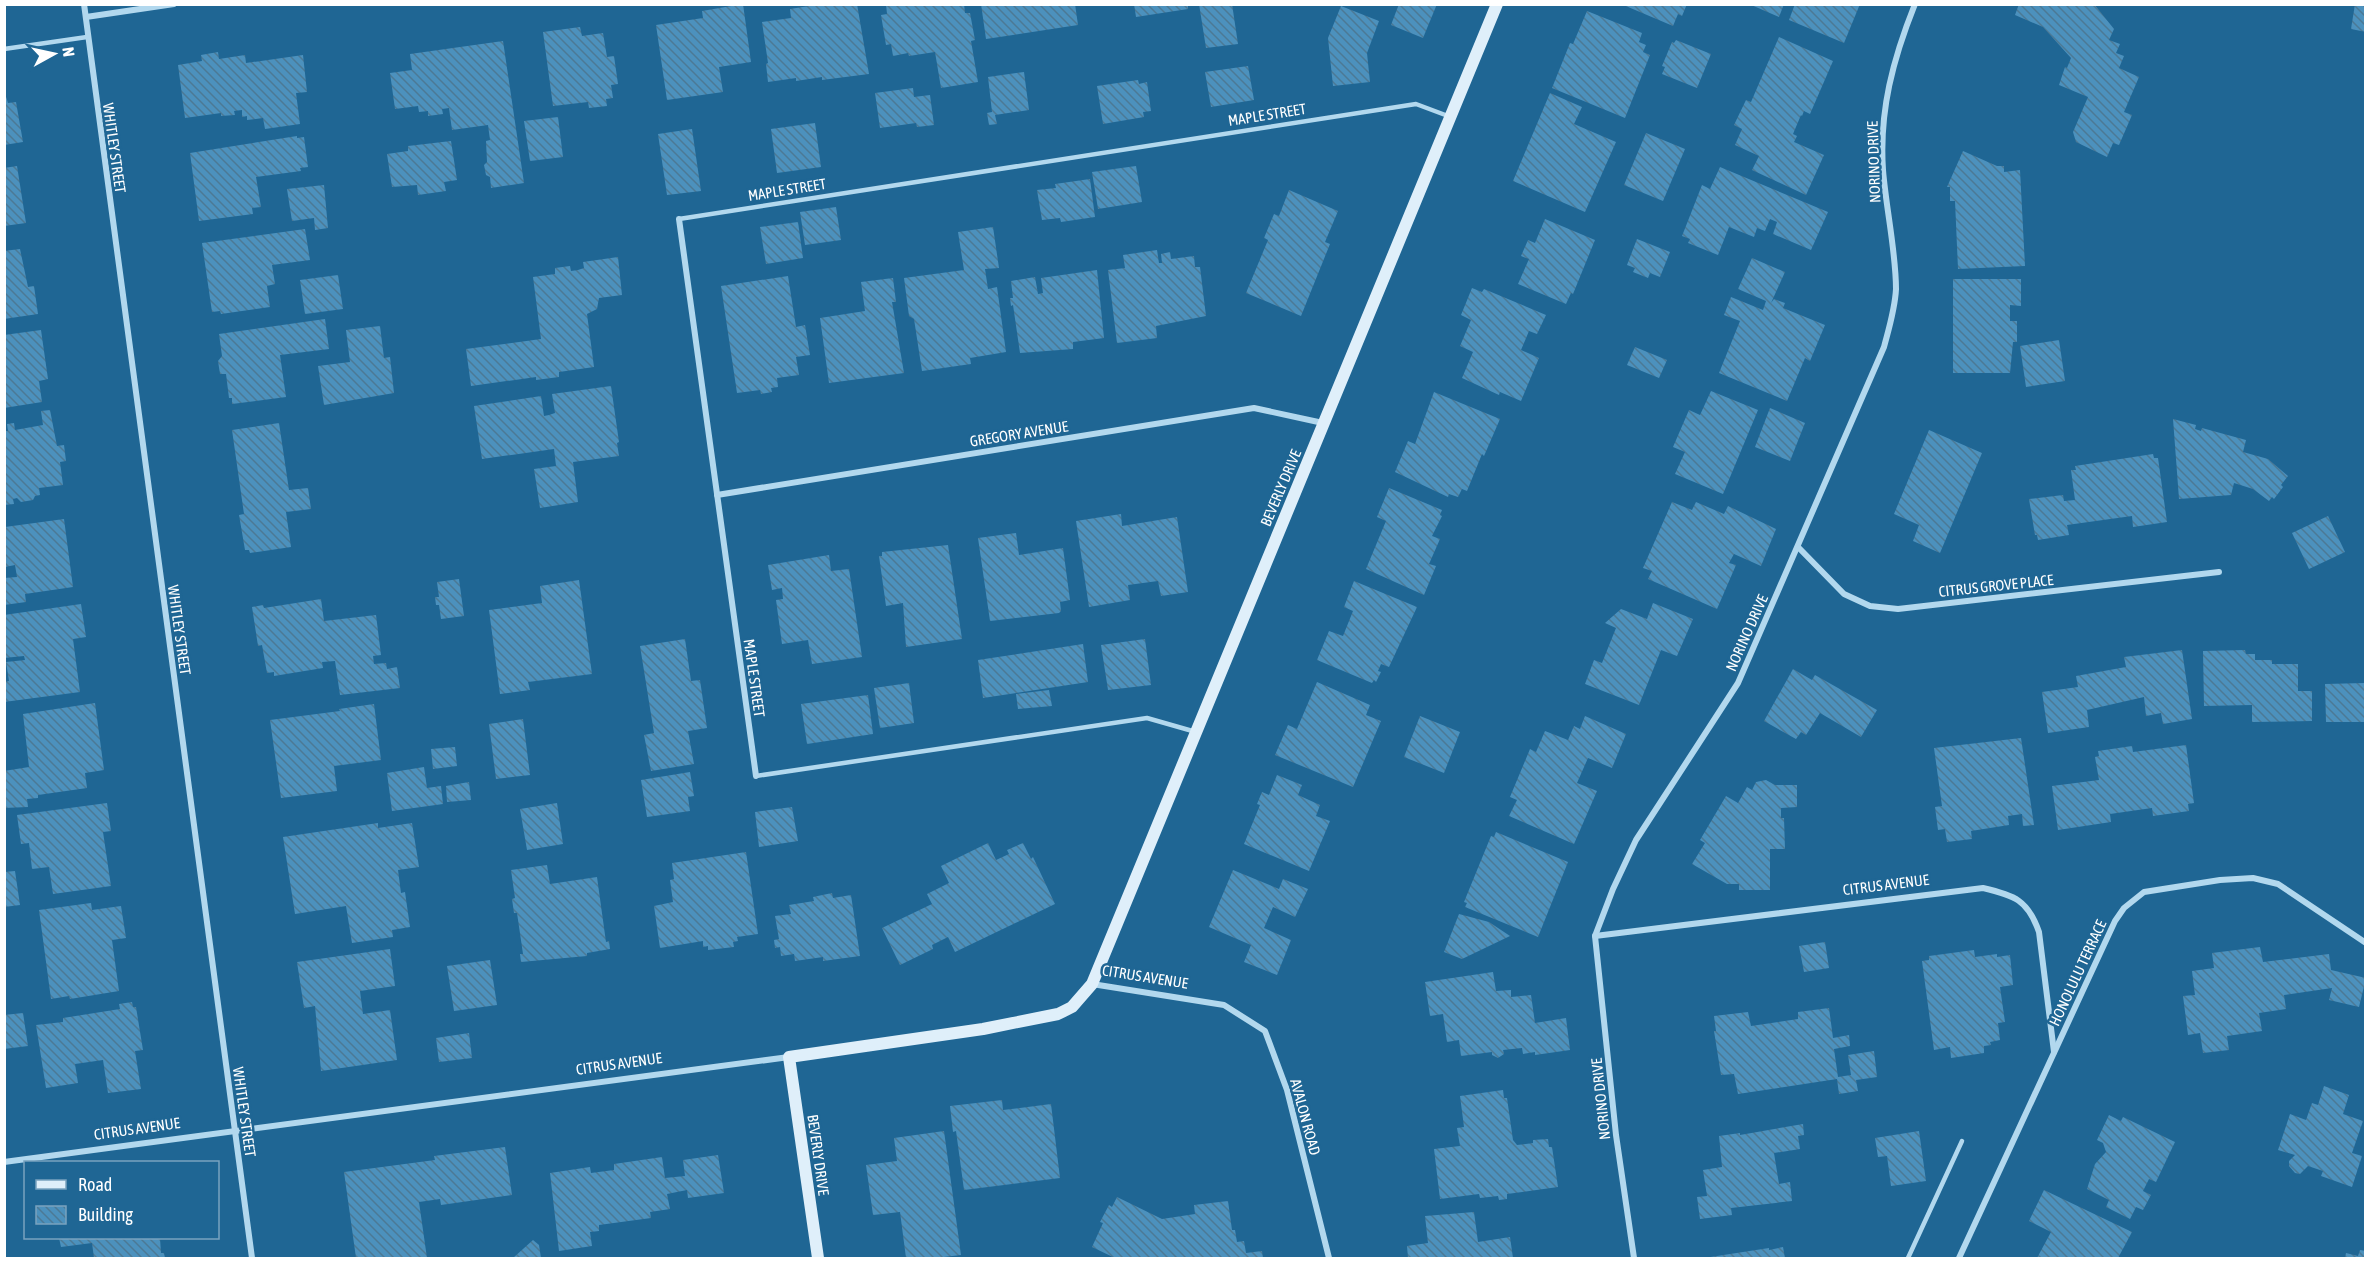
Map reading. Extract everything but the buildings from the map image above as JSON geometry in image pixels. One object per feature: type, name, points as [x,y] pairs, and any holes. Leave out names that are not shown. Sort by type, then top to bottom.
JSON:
[{"type":"street","name":"WHITLEY STREET","points":[[84,4],[252,1258]]},
{"type":"street","points":[[86,17],[174,4]]},
{"type":"street","name":"BEVERLY DRIVE","points":[[1092,984],[1497,4]]},
{"type":"street","name":"NORINO DRIVE","points":[[1634,1258],[1616,1135],[1594,936],[1636,840],[1738,683],[1884,347],[1892,319],[1896,289],[1883,168],[1886,98],[1901,39],[1915,4]]},
{"type":"street","name":"MAPLE STREET","points":[[679,219],[756,776]]},
{"type":"street","name":"GREGORY AVENUE","points":[[717,495],[1254,408],[1324,423]]},
{"type":"street","name":"CITRUS GROVE PLACE","points":[[1798,547],[1844,594],[1869,606],[1898,609],[2219,572]]},
{"type":"street","name":"HONOLULU TERRACE","points":[[1959,1258],[2115,921],[2130,902],[2144,892],[2228,879],[2265,880],[2278,885],[2366,943]]},
{"type":"street","name":"CITRUS AVENUE","points":[[1594,936],[1983,888],[2004,892],[2021,902],[2033,914],[2039,932],[2055,1053]]},
{"type":"street","name":"CITRUS AVENUE","points":[[4,1162],[983,1029],[1058,1014],[1072,1006],[1092,984],[1224,1005]]},
{"type":"street","name":"AVALON ROAD","points":[[1224,1005],[1265,1031],[1287,1090],[1329,1258]]},
{"type":"street","name":"BEVERLY DRIVE","points":[[789,1057],[818,1258]]},
{"type":"lane","points":[[4,50],[87,37]]},
{"type":"lane","name":"MAPLE STREET","points":[[679,219],[1416,104],[1451,117]]},
{"type":"lane","points":[[756,776],[1147,718],[1196,732]]},
{"type":"lane","points":[[1908,1258],[1962,1141]]}]
